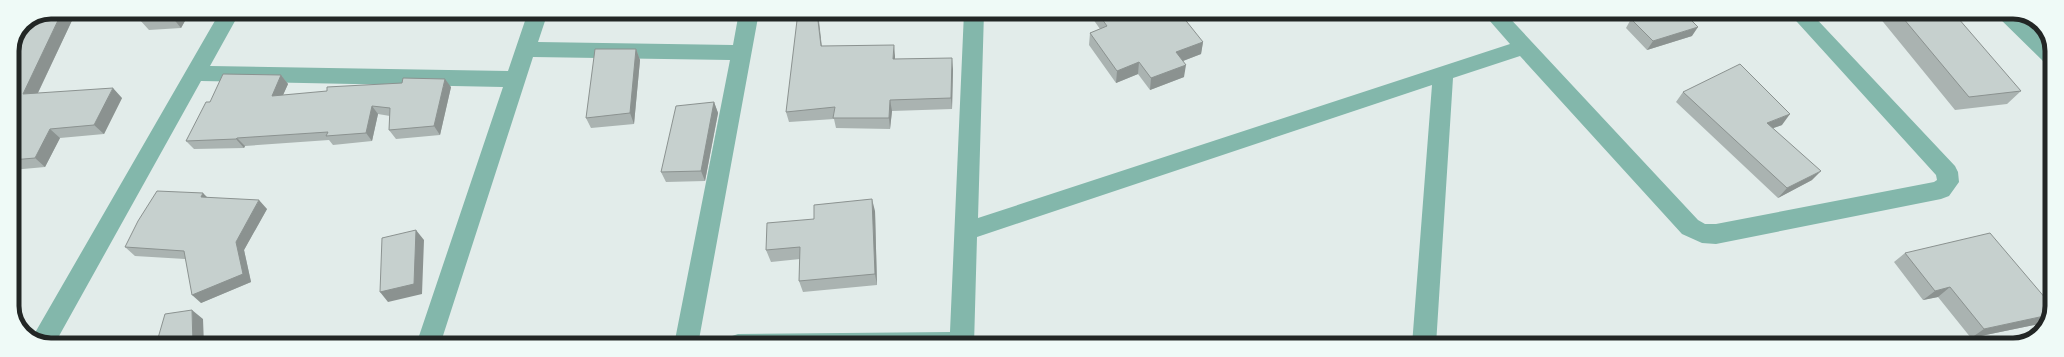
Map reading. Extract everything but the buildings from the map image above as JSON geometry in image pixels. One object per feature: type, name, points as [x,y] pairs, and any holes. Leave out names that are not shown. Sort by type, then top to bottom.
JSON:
[{"type":"street","points":[[45,337],[226,19]]},
{"type":"street","points":[[430,338],[536,19]]},
{"type":"street","points":[[687,338],[748,19]]},
{"type":"street","points":[[962,338],[974,19]]},
{"type":"street","points":[[1498,19],[1690,228],[1702,233],[1716,234],[1941,190],[1948,182],[1947,172],[1805,19]]},
{"type":"street","points":[[2010,19],[2045,51]]},
{"type":"street","points":[[966,231],[1443,75],[1524,47]]},
{"type":"street","points":[[525,49],[741,53]]},
{"type":"street","points":[[196,72],[515,79]]},
{"type":"street","points":[[1424,338],[1443,75]]}]
